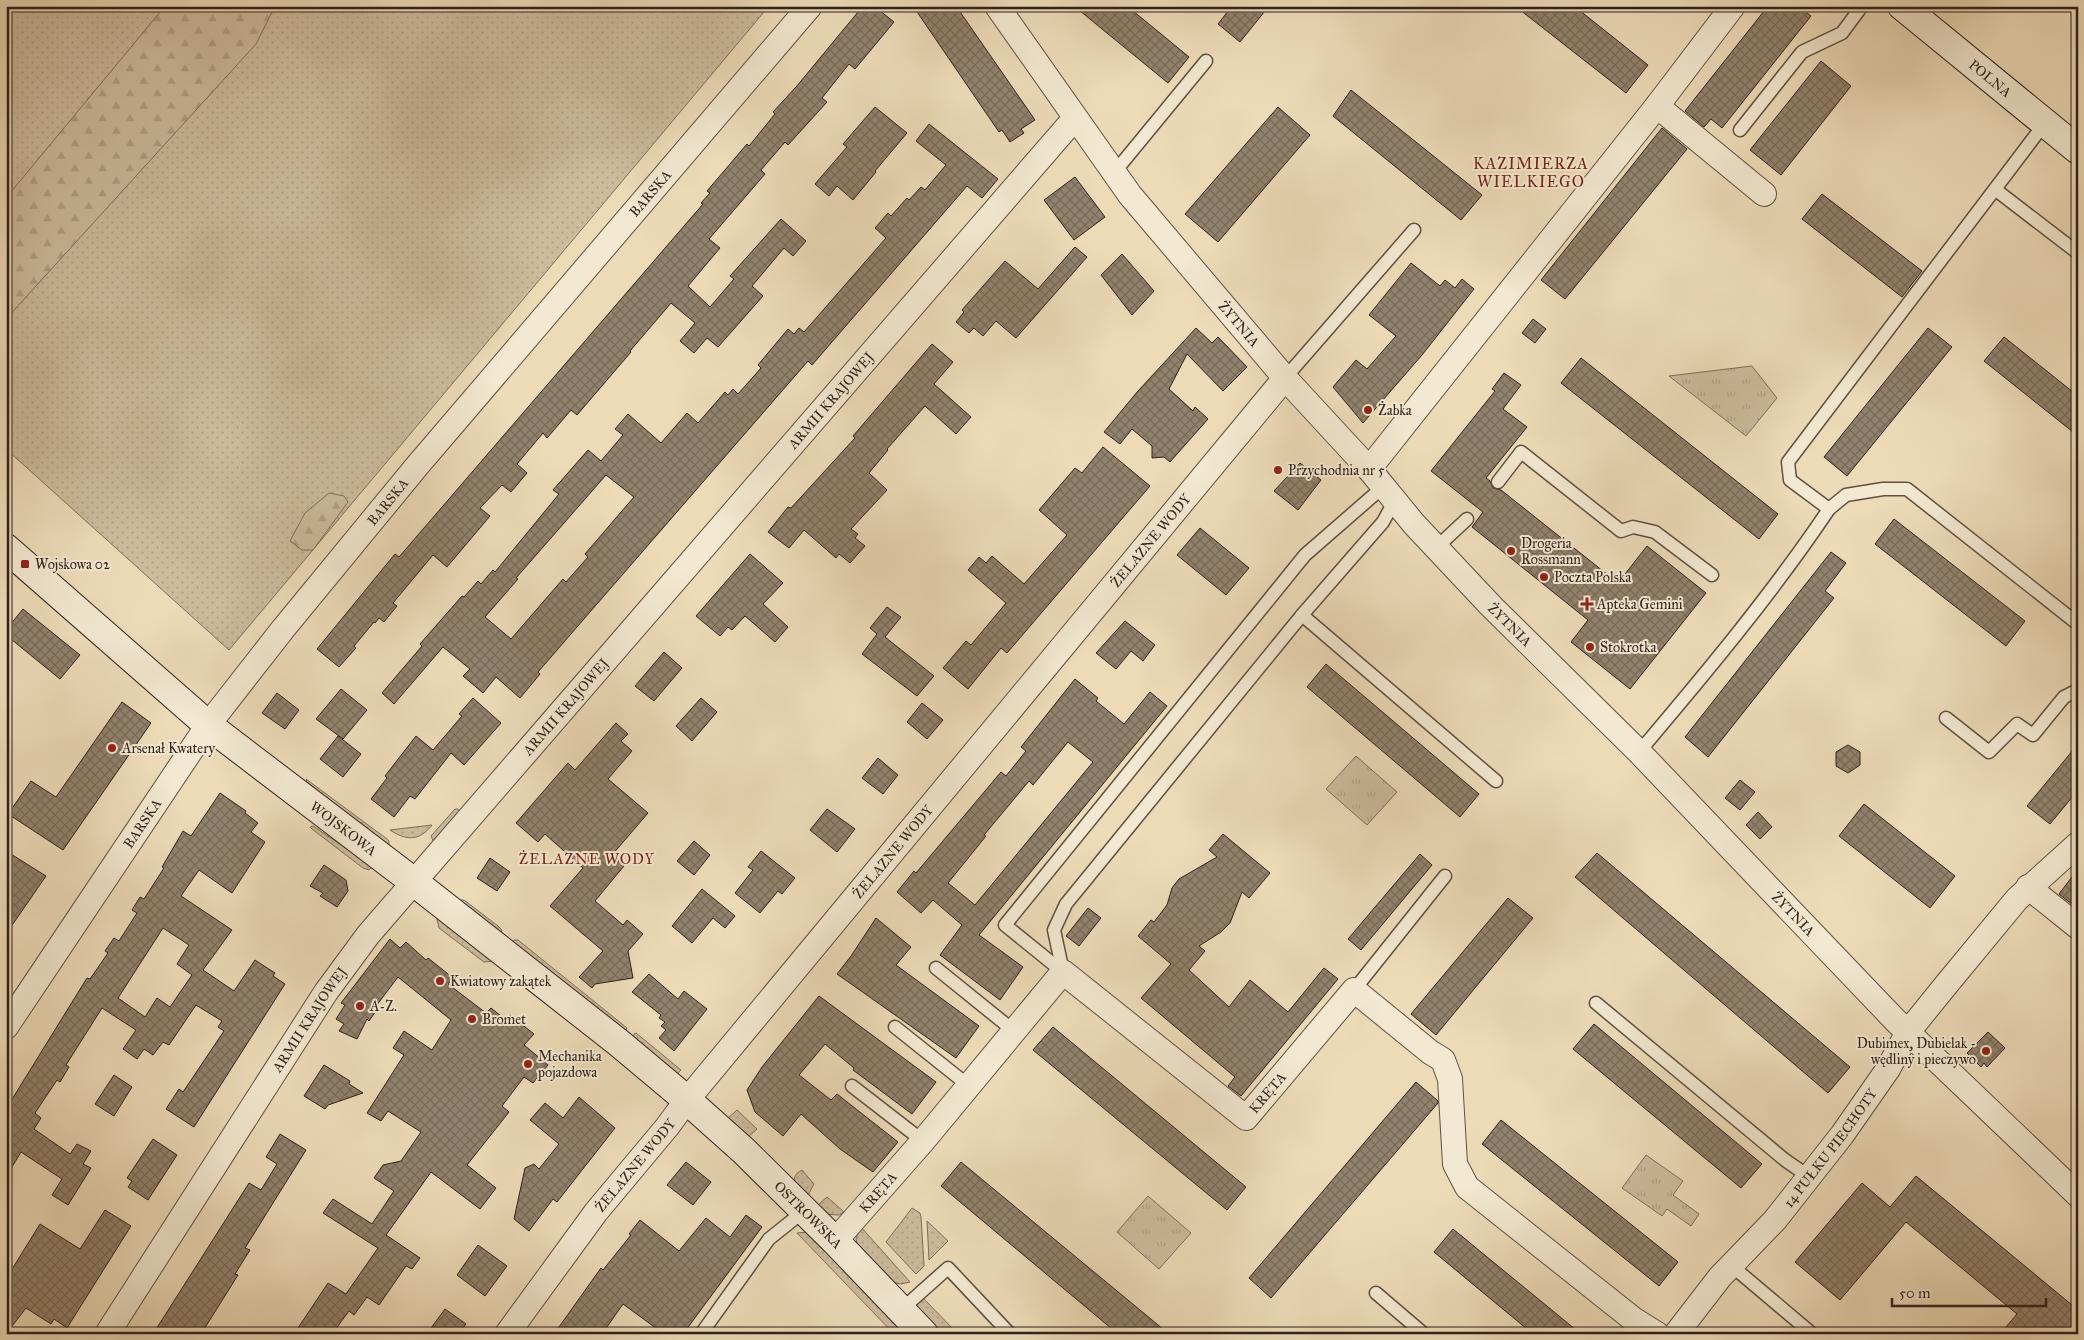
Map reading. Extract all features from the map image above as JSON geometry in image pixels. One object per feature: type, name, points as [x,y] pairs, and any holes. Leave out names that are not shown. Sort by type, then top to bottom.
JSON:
[{"type":"street","name":"BARSKA","points":[[6,1028],[208,725],[283,629],[417,466],[810,6]]},
{"type":"street","name":"ŻYTNIA","points":[[997,6],[1130,196],[1286,378],[1437,547],[1491,606],[1639,752],[1908,1032],[2078,1196]]},
{"type":"street","points":[[1383,485],[1657,106],[1733,6]]},
{"type":"street","name":"POLNA","points":[[1902,6],[2078,150]]},
{"type":"street","points":[[1657,106],[1764,194]]},
{"type":"street","name":"ARMII KRAJOWEJ","points":[[108,1334],[326,992],[368,935],[1075,118]]},
{"type":"street","name":"ŻELAZNE WODY","points":[[507,1334],[596,1212],[667,1127],[687,1100],[1286,378]]},
{"type":"street","name":"WOJSKOWA","points":[[6,548],[208,725],[414,882],[687,1100]]},
{"type":"street","name":"14 PUŁKU PIECHOTY","points":[[1676,1334],[1720,1277],[1775,1220],[1868,1100],[1888,1069],[1908,1032],[2028,887],[2078,844]]},
{"type":"street","points":[[2028,887],[2078,927]]},
{"type":"street","name":"KRĘTA","points":[[835,1241],[923,1141],[1063,972],[1246,1118],[1354,990]]},
{"type":"street","points":[[1354,990],[1430,1052],[1443,1060],[1450,1079],[1452,1141],[1455,1164],[1467,1187],[1633,1319],[1657,1334]]},
{"type":"street","name":"OSTROWSKA","points":[[687,1100],[744,1151],[835,1241],[924,1334]]},
{"type":"lane","points":[[1740,130],[1802,52],[1842,33],[1862,6]]},
{"type":"lane","points":[[1113,174],[1206,61]]},
{"type":"lane","points":[[1829,509],[1790,480],[1788,462],[2045,124]]},
{"type":"lane","points":[[1996,190],[2078,253]]},
{"type":"lane","points":[[1286,378],[1414,230]]},
{"type":"lane","points":[[1498,482],[1521,452],[1621,531],[1633,527],[1655,532],[1712,575]]},
{"type":"lane","points":[[1063,972],[1054,930],[1066,904],[1302,615],[1383,522],[1383,485]]},
{"type":"lane","points":[[1063,972],[1005,925],[1306,555],[1383,485]]},
{"type":"lane","points":[[1639,752],[1801,550],[1829,509],[1846,494],[1883,489],[1907,489],[2078,624]]},
{"type":"lane","points":[[1437,547],[1466,519]]},
{"type":"lane","points":[[1302,615],[1496,780]]},
{"type":"lane","points":[[1946,718],[1989,752],[2017,724],[2033,735],[2064,697],[2078,690]]},
{"type":"lane","points":[[1354,990],[1446,876]]},
{"type":"lane","points":[[936,968],[1014,1031]]},
{"type":"lane","points":[[1596,1004],[1808,1176]]},
{"type":"lane","points":[[894,1027],[969,1086]]},
{"type":"lane","points":[[852,1086],[923,1141]]},
{"type":"lane","points":[[701,1334],[769,1239],[804,1211]]},
{"type":"lane","points":[[1734,1262],[1739,1272],[1810,1332]]},
{"type":"lane","points":[[901,1310],[948,1268],[1010,1334]]},
{"type":"lane","points":[[1376,1293],[1424,1334]]},
{"type":"green space","points":[[6,6],[769,6],[229,650],[6,449]]},
{"type":"green space","points":[[165,6],[275,6],[256,44],[6,319],[6,198]]},
{"type":"green space","points":[[1752,366],[1777,398],[1746,436],[1669,376]]},
{"type":"green space","points":[[329,493],[344,496],[348,502],[313,550],[302,550],[290,541],[305,513]]},
{"type":"green space","points":[[1356,756],[1397,792],[1367,825],[1326,789]]},
{"type":"green space","points":[[306,779],[387,839],[389,845],[307,782]]},
{"type":"green space","points":[[455,809],[458,809],[460,813],[435,845],[431,836]]},
{"type":"green space","points":[[432,825],[423,834],[412,838],[396,834],[390,830]]},
{"type":"green space","points":[[313,826],[372,867],[369,870],[363,868],[310,827]]},
{"type":"green space","points":[[457,900],[464,900],[498,926],[502,930],[500,935]]},
{"type":"green space","points":[[439,918],[495,961],[484,962],[439,928],[437,919]]},
{"type":"green space","points":[[514,940],[518,940],[627,1028],[626,1030],[622,1030],[512,943]]},
{"type":"green space","points":[[636,1033],[681,1070],[677,1074],[633,1040]]},
{"type":"green space","points":[[737,1110],[757,1129],[747,1138],[726,1120]]},
{"type":"green space","points":[[1646,1155],[1683,1181],[1673,1195],[1699,1214],[1691,1226],[1667,1209],[1662,1216],[1622,1188]]},
{"type":"green space","points":[[802,1170],[814,1184],[807,1197],[794,1180],[797,1173]]},
{"type":"green space","points":[[1148,1196],[1191,1233],[1159,1269],[1117,1232]]},
{"type":"green space","points":[[827,1197],[844,1212],[839,1215],[824,1214],[818,1205]]},
{"type":"green space","points":[[912,1208],[920,1213],[921,1217],[924,1266],[916,1274],[886,1242]]},
{"type":"green space","points":[[927,1221],[948,1241],[929,1260]]},
{"type":"green space","points":[[860,1226],[910,1282],[901,1284],[892,1282],[858,1247],[856,1239]]},
{"type":"green space","points":[[808,1232],[908,1334],[894,1334],[797,1233]]},
{"type":"green space","points":[[922,1297],[958,1334],[942,1334],[914,1304]]},
{"type":"building","points":[[863,6],[874,6],[894,22],[855,69],[849,64],[822,98],[827,102],[788,145],[785,142],[761,170],[765,174],[709,239],[720,248],[688,286],[710,307],[734,279],[730,276],[781,219],[806,241],[793,256],[784,248],[752,286],[763,296],[718,347],[707,338],[694,353],[680,341],[695,323],[671,303],[577,415],[571,410],[547,438],[543,433],[517,464],[527,473],[511,492],[502,485],[480,508],[490,516],[447,567],[433,555],[393,603],[397,606],[384,622],[379,618],[374,622],[354,646],[356,648],[339,667],[317,649],[395,554],[399,557],[703,204],[701,203],[710,193],[707,191],[747,144],[749,146],[775,114],[773,112]]},
{"type":"building","points":[[913,6],[956,6],[1035,120],[1021,129],[1024,133],[1010,142],[1002,130],[999,132]]},
{"type":"building","points":[[1074,6],[1127,6],[1189,57],[1168,83]]},
{"type":"building","points":[[1232,6],[1269,6],[1240,42],[1218,24]]},
{"type":"building","points":[[1515,6],[1574,6],[1648,65],[1626,93]]},
{"type":"building","points":[[1768,6],[1798,6],[1811,16],[1722,128],[1711,119],[1704,127],[1685,111]]},
{"type":"building","points":[[1821,61],[1851,86],[1781,175],[1750,150]]},
{"type":"building","points":[[1351,90],[1482,195],[1461,220],[1333,116]]},
{"type":"building","points":[[875,107],[907,133],[853,200],[837,186],[829,196],[815,184],[847,147],[843,144]]},
{"type":"building","points":[[1278,107],[1310,135],[1218,242],[1185,214]]},
{"type":"building","points":[[929,124],[998,179],[982,198],[967,186],[812,365],[808,361],[538,672],[540,674],[520,698],[496,677],[483,693],[463,676],[470,669],[443,647],[394,704],[382,693],[422,646],[420,644],[462,596],[464,597],[478,581],[481,584],[493,570],[495,572],[559,494],[553,490],[588,450],[601,461],[623,435],[615,429],[628,414],[661,443],[687,413],[698,423],[725,392],[728,395],[733,389],[738,394],[761,368],[758,365],[788,329],[794,334],[799,328],[804,332],[886,238],[875,228],[888,213],[891,216],[907,198],[909,200],[921,187],[925,190],[946,165],[916,141]],"holes":[[[606,475],[634,497],[585,554],[588,557],[566,582],[563,579],[511,639],[485,617],[518,579],[516,578]]]},
{"type":"building","points":[[1662,128],[1687,149],[1565,299],[1541,280]]},
{"type":"building","points":[[1075,177],[1105,217],[1074,240],[1044,200]]},
{"type":"building","points":[[1822,194],[1922,271],[1902,297],[1802,219]]},
{"type":"building","points":[[1075,247],[1087,257],[1016,338],[996,321],[983,336],[974,328],[969,333],[956,322],[964,312],[962,310],[1005,261],[1038,289]]},
{"type":"building","points":[[1122,254],[1154,291],[1132,315],[1101,275]]},
{"type":"building","points":[[1411,263],[1440,286],[1445,280],[1455,288],[1462,279],[1474,289],[1422,355],[1363,423],[1333,387],[1356,360],[1367,369],[1396,336],[1369,315]]},
{"type":"building","points":[[1533,319],[1546,329],[1535,343],[1522,333]]},
{"type":"building","points":[[1196,328],[1212,343],[1218,337],[1247,367],[1223,391],[1187,354],[1169,389],[1193,411],[1195,407],[1208,419],[1170,462],[1164,457],[1152,458],[1152,446],[1132,429],[1120,444],[1104,432],[1138,391]]},
{"type":"building","points":[[1928,328],[1952,347],[1847,476],[1824,457]]},
{"type":"building","points":[[2004,337],[2078,396],[2078,436],[1984,361]]},
{"type":"building","points":[[932,344],[953,362],[934,384],[971,417],[956,434],[925,406],[887,449],[869,473],[887,490],[851,529],[858,534],[855,538],[865,546],[850,563],[839,554],[836,558],[804,530],[789,548],[768,532],[788,507],[791,508],[855,438],[853,436]]},
{"type":"building","points":[[1581,358],[1778,514],[1759,539],[1561,383]]},
{"type":"building","points":[[1504,373],[1521,385],[1503,409],[1527,427],[1486,478],[1490,481],[1493,488],[1501,490],[1618,583],[1647,546],[1706,593],[1630,689],[1571,642],[1588,620],[1472,527],[1483,512],[1431,471],[1495,391],[1492,389]]},
{"type":"building","points":[[1103,447],[1150,486],[1007,653],[1001,648],[968,689],[943,668],[966,641],[971,645],[1006,603],[968,570],[979,557],[986,563],[992,556],[1024,584],[1067,535],[1039,510],[1075,468],[1082,473]]},
{"type":"building","points":[[1300,463],[1321,480],[1298,510],[1274,491]]},
{"type":"building","points":[[1894,519],[2025,621],[2006,646],[1875,544]]},
{"type":"building","points":[[1200,528],[1249,568],[1226,595],[1177,555]]},
{"type":"building","points":[[1831,552],[1846,563],[1825,591],[1834,598],[1708,757],[1685,737]]},
{"type":"building","points":[[750,554],[783,583],[763,604],[788,627],[775,642],[745,616],[732,630],[728,627],[720,636],[696,616]]},
{"type":"building","points":[[887,607],[901,617],[885,637],[934,676],[917,696],[862,654],[877,634],[870,628]]},
{"type":"building","points":[[23,609],[80,655],[60,679],[6,635],[6,630]]},
{"type":"building","points":[[1125,621],[1155,645],[1143,661],[1131,651],[1116,669],[1096,653]]},
{"type":"building","points":[[664,652],[682,668],[654,701],[635,686]]},
{"type":"building","points":[[1326,664],[1479,794],[1460,817],[1307,687]]},
{"type":"building","points":[[1075,679],[1098,698],[1096,701],[1124,724],[1150,692],[1167,706],[979,935],[1023,967],[1000,1000],[940,955],[962,925],[933,900],[921,913],[897,892],[914,871],[916,873],[1001,772],[1006,776],[1026,751],[1021,747]],"holes":[[[1068,742],[1093,762],[975,905],[948,883],[986,836],[984,835],[1029,781],[1033,785]]]},
{"type":"building","points":[[341,689],[367,710],[343,739],[316,719]]},
{"type":"building","points":[[277,693],[299,710],[285,729],[262,713]]},
{"type":"building","points":[[473,698],[501,723],[464,765],[451,753],[415,799],[410,796],[394,817],[371,799],[387,778],[385,776],[416,736],[433,750],[462,716],[459,714]]},
{"type":"building","points":[[701,698],[717,712],[692,741],[676,726]]},
{"type":"building","points":[[122,702],[151,723],[63,850],[8,814],[31,781],[56,797]]},
{"type":"building","points":[[922,703],[943,720],[927,739],[907,722]]},
{"type":"building","points":[[616,723],[628,734],[621,741],[632,751],[608,779],[648,813],[612,855],[624,866],[595,901],[623,925],[627,920],[643,934],[628,951],[633,978],[595,984],[592,988],[579,977],[603,951],[550,906],[583,868],[545,834],[538,842],[516,823],[568,763],[575,770]]},
{"type":"building","points":[[338,736],[361,754],[343,777],[320,759]]},
{"type":"building","points":[[2078,744],[2078,790],[2050,824],[2027,806]]},
{"type":"building","points":[[1848,745],[1860,752],[1860,765],[1848,773],[1836,766],[1836,752]]},
{"type":"building","points":[[878,758],[898,775],[883,794],[862,778]]},
{"type":"building","points":[[1740,780],[1755,792],[1740,810],[1725,798]]},
{"type":"building","points":[[220,793],[246,811],[245,813],[258,823],[251,832],[265,842],[232,893],[199,870],[181,896],[232,930],[203,970],[234,991],[255,960],[275,973],[273,976],[285,984],[194,1127],[166,1109],[179,1089],[183,1092],[224,1031],[218,1027],[222,1021],[196,1005],[169,1045],[163,1042],[153,1055],[144,1049],[137,1059],[123,1049],[136,1030],[102,1008],[66,1065],[69,1067],[60,1082],[57,1080],[35,1113],[41,1118],[34,1129],[70,1154],[77,1144],[91,1151],[83,1164],[91,1168],[68,1205],[52,1195],[62,1179],[21,1152],[6,1177],[6,1109],[87,978],[90,979],[108,953],[105,951],[114,938],[119,941],[137,913],[132,910],[140,897],[144,899],[164,868],[162,867],[183,831],[191,836]],"holes":[[[163,928],[189,945],[177,964],[192,975],[170,1007],[157,998],[145,1017],[118,998]]]},
{"type":"building","points":[[1864,804],[1955,876],[1930,908],[1839,836]]},
{"type":"building","points":[[827,809],[855,829],[837,852],[810,830]]},
{"type":"building","points":[[1758,812],[1772,827],[1760,839],[1746,825]]},
{"type":"building","points":[[1223,834],[1270,873],[1249,898],[1242,892],[1230,923],[1221,932],[1199,946],[1205,951],[1189,970],[1229,1007],[1250,980],[1288,1012],[1324,968],[1338,979],[1241,1096],[1228,1086],[1235,1077],[1141,998],[1171,964],[1138,936],[1151,920],[1154,922],[1167,905],[1172,888],[1179,879],[1217,857],[1209,850]]},
{"type":"building","points":[[694,841],[710,855],[694,875],[677,861]]},
{"type":"building","points":[[6,851],[46,876],[6,934]]},
{"type":"building","points":[[761,851],[795,878],[782,894],[778,891],[760,913],[735,893],[753,870],[748,867]]},
{"type":"building","points":[[1597,853],[1850,1067],[1828,1093],[1575,877]]},
{"type":"building","points":[[1420,854],[1432,865],[1361,950],[1348,939]]},
{"type":"building","points":[[490,858],[510,872],[497,891],[477,878]]},
{"type":"building","points":[[324,865],[346,880],[348,891],[337,907],[320,896],[323,893],[310,886]]},
{"type":"building","points":[[2078,869],[2078,909],[2059,894]]},
{"type":"building","points":[[702,889],[735,916],[725,928],[713,918],[692,943],[672,926]]},
{"type":"building","points":[[1508,898],[1533,918],[1436,1035],[1411,1014]]},
{"type":"building","points":[[1088,908],[1101,918],[1079,946],[1066,936]]},
{"type":"building","points":[[876,918],[911,947],[896,965],[979,1026],[956,1058],[837,974]]},
{"type":"building","points":[[390,939],[400,948],[406,942],[426,960],[428,958],[453,978],[448,984],[486,1013],[491,1008],[506,1020],[510,1015],[534,1034],[524,1045],[548,1065],[533,1083],[524,1077],[502,1106],[509,1112],[467,1165],[496,1188],[480,1209],[431,1172],[386,1235],[420,1258],[412,1269],[406,1266],[379,1305],[367,1297],[354,1315],[349,1311],[332,1334],[294,1334],[328,1283],[346,1294],[378,1248],[323,1213],[333,1199],[372,1224],[394,1191],[374,1178],[383,1165],[401,1161],[421,1132],[388,1111],[381,1121],[367,1113],[404,1055],[393,1048],[404,1031],[432,1050],[451,1020],[398,977],[376,1006],[378,1008],[369,1021],[367,1019],[357,1039],[339,1031],[344,1024],[336,1019],[345,1005],[341,1003]]},
{"type":"building","points":[[649,974],[678,999],[684,991],[707,1009],[674,1051],[659,1038],[666,1030],[661,1026],[665,1022],[659,1018],[661,1015],[632,992]]},
{"type":"building","points":[[819,996],[936,1082],[912,1114],[853,1070],[854,1068],[825,1044],[799,1075],[831,1100],[837,1094],[898,1142],[873,1172],[840,1149],[801,1114],[783,1136],[755,1112],[747,1090],[762,1067]]},
{"type":"building","points":[[1594,1024],[1762,1164],[1741,1188],[1573,1049]]},
{"type":"building","points":[[1053,1027],[1246,1187],[1227,1210],[1033,1050]]},
{"type":"building","name":"Dubimex, Dubielak - wędliny i pieczywo","points":[[1988,1032],[2005,1048],[1987,1067],[1984,1063],[1981,1067],[1967,1053]]},
{"type":"building","points":[[324,1065],[350,1081],[349,1084],[363,1093],[328,1105],[325,1109],[304,1096]]},
{"type":"building","points":[[114,1075],[132,1087],[114,1116],[95,1104]]},
{"type":"building","points":[[1416,1082],[1438,1103],[1271,1298],[1249,1278]]},
{"type":"building","points":[[579,1097],[615,1128],[557,1202],[553,1199],[529,1231],[514,1219],[525,1168],[534,1164],[539,1169],[559,1144],[530,1120],[545,1103],[563,1118]]},
{"type":"building","points":[[1501,1120],[1678,1262],[1659,1286],[1482,1144]]},
{"type":"building","points":[[280,1134],[306,1150],[245,1248],[250,1250],[235,1274],[238,1275],[201,1334],[153,1334],[249,1183],[261,1190],[277,1164],[266,1157]]},
{"type":"building","points":[[153,1139],[177,1155],[148,1200],[128,1187],[132,1181],[127,1178]]},
{"type":"building","points":[[686,1162],[711,1182],[693,1205],[667,1185]]},
{"type":"building","points":[[961,1162],[1169,1334],[1118,1334],[941,1186]]},
{"type":"building","points":[[1916,1176],[2078,1310],[2078,1334],[2000,1334],[2017,1314],[1906,1222],[1840,1300],[1795,1262],[1862,1183],[1890,1207]]},
{"type":"building","points":[[105,1210],[131,1226],[67,1328],[54,1319],[51,1324],[26,1308],[6,1334],[6,1279],[40,1224],[80,1249]]},
{"type":"building","points":[[746,1215],[762,1227],[683,1334],[664,1334],[623,1304],[602,1334],[554,1334],[601,1268],[603,1270],[631,1235],[629,1234],[640,1220],[679,1251],[706,1218],[730,1237]]},
{"type":"building","points":[[1453,1229],[1581,1334],[1533,1334],[1434,1252]]},
{"type":"building","points":[[478,1245],[507,1266],[485,1296],[457,1275]]},
{"type":"building","points":[[445,1309],[466,1324],[458,1334],[440,1334],[431,1328]]},
{"type":"place","name":"Żabka","points":[[1368,410]]},
{"type":"place","name":"Przychodnia nr 5","points":[[1278,470]]},
{"type":"place","name":"Drogeria Rossmann","points":[[1511,551]]},
{"type":"place","name":"Wojskowa 02","points":[[25,564]]},
{"type":"place","name":"Poczta Polska","points":[[1544,577]]},
{"type":"place","name":"Apteka Gemini","points":[[1587,604]]},
{"type":"place","name":"Stokrotka","points":[[1590,647]]},
{"type":"place","name":"Arsenał Kwatery","points":[[112,748]]},
{"type":"place","name":"Kwiatowy zakątek","points":[[440,981]]},
{"type":"place","name":"A-Z.","points":[[360,1006]]},
{"type":"place","name":"Bromet","points":[[472,1019]]},
{"type":"place","name":"Dubimex, Dubielak - wędliny i pieczywo","points":[[1986,1051]]},
{"type":"place","name":"Mechanika pojazdowa","points":[[528,1064]]},
{"type":"district","name":"KAZIMIERZA WIELKIEGO","points":[[1531,172]]},
{"type":"district","name":"ŻELAZNE WODY","points":[[587,859]]}]
